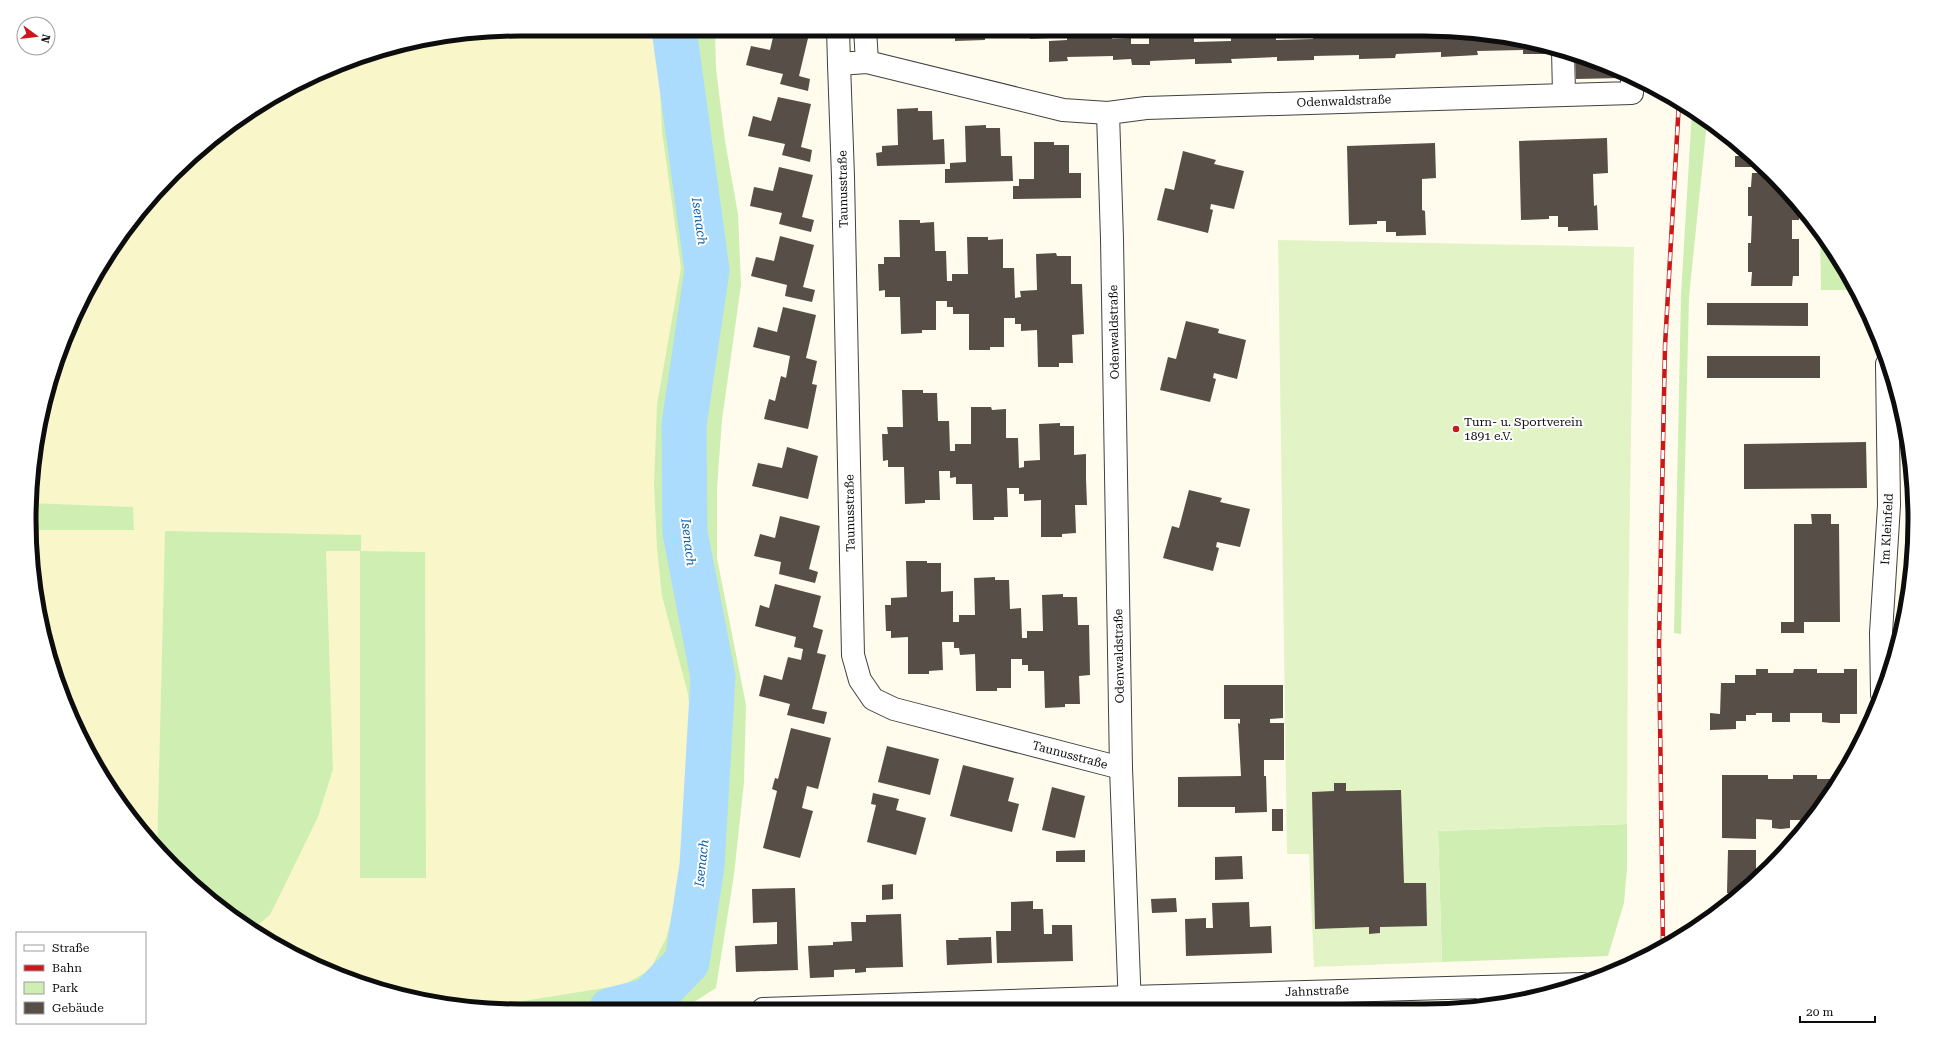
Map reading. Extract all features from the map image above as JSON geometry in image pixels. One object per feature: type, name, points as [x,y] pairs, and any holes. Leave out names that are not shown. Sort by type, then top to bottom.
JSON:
[{"type":"street","name":"Taunusstraße","points":[[838,36],[853,655],[860,680],[873,699],[894,709],[1121,768]]},
{"type":"street","points":[[865,36],[867,62]]},
{"type":"street","points":[[1563,57],[1564,94]]},
{"type":"street","points":[[839,64],[867,62],[1063,110],[1108,113]]},
{"type":"street","name":"Odenwaldstraße","points":[[1130,1002],[1121,768],[1112,239],[1108,113],[1146,108],[1632,93],[1632,83]]},
{"type":"street","name":"Im Kleinfeld","points":[[1882,677],[1881,633],[1889,505],[1887,380]]},
{"type":"street","name":"Jahnstraße","points":[[1025,1004],[1488,997],[1542,990]]},
{"type":"shaded area","points":[[657,36],[662,132],[681,268],[657,404],[694,742],[676,902],[666,938],[650,970],[623,985],[507,1004],[457,1000],[395,988],[364,978],[306,954],[257,926],[270,915],[333,770],[326,551],[360,551],[165,531],[157,840],[136,815],[101,762],[73,705],[52,645],[40,583],[37,552],[36,530],[134,530],[133,507],[37,503],[40,457],[45,426],[52,395],[62,364],[86,306],[101,278],[136,225],[156,201],[201,156],[225,136],[278,101],[335,73],[395,52],[457,40],[488,37]],"holes":[[[361,551],[425,552],[426,878],[360,878]]]},
{"type":"green space","points":[[657,36],[715,36],[716,69],[725,141],[738,214],[741,285],[722,420],[717,488],[717,558],[746,705],[744,782],[734,875],[716,988],[691,1004],[507,1004],[623,985],[650,970],[666,938],[676,902],[694,742],[688,694],[662,596],[657,548],[654,484],[657,404],[681,268],[662,132]]},
{"type":"green space","points":[[1692,117],[1706,127],[1689,297],[1681,634],[1674,633],[1681,295]]},
{"type":"green space","name":"Turn- u. Sportverein 1891 e.V.","points":[[1278,240],[1634,247],[1628,631],[1627,824],[1438,831],[1442,962],[1314,967],[1309,854],[1287,854]]},
{"type":"green space","points":[[1820,243],[1849,290],[1821,290]]},
{"type":"green space","points":[[37,503],[133,507],[134,530],[36,530]]},
{"type":"green space","points":[[165,531],[361,535],[361,551],[425,552],[426,878],[360,878],[360,551],[326,551],[333,769],[318,817],[270,915],[257,926],[251,922],[225,904],[201,884],[157,840]]},
{"type":"green space","points":[[1627,824],[1627,868],[1624,903],[1608,956],[1442,962],[1438,831]]},
{"type":"building","points":[[773,36],[809,36],[799,76],[810,79],[808,91],[780,84],[783,74],[746,65],[751,46],[770,50]]},
{"type":"building","points":[[955,36],[985,36],[985,40],[955,41]]},
{"type":"building","points":[[1030,36],[1049,36],[1049,38],[1030,39]]},
{"type":"building","points":[[1067,36],[1112,36],[1112,39],[1131,38],[1131,44],[1149,44],[1149,36],[1194,36],[1194,42],[1231,41],[1231,36],[1276,36],[1276,40],[1313,39],[1313,36],[1358,36],[1358,38],[1424,36],[1487,40],[1545,51],[1545,54],[1523,54],[1523,50],[1477,51],[1478,55],[1441,57],[1441,52],[1396,54],[1395,58],[1359,59],[1359,55],[1314,56],[1314,60],[1277,61],[1277,57],[1231,59],[1232,63],[1195,64],[1195,59],[1150,61],[1150,65],[1132,65],[1131,59],[1113,60],[1113,56],[1067,57],[1068,61],[1049,62],[1049,41],[1067,40]]},
{"type":"building","points":[[1575,60],[1620,78],[1576,79]]},
{"type":"building","points":[[778,97],[811,104],[801,147],[812,150],[810,162],[782,155],[785,144],[748,136],[753,116],[771,121]]},
{"type":"building","points":[[918,108],[918,111],[932,111],[933,140],[944,139],[945,164],[877,166],[876,153],[882,152],[882,146],[898,145],[897,109]]},
{"type":"building","points":[[986,125],[986,128],[1000,128],[1001,156],[1012,156],[1013,181],[945,183],[945,169],[950,169],[950,163],[966,162],[965,126]]},
{"type":"building","points":[[1607,138],[1608,173],[1593,174],[1594,206],[1597,205],[1598,230],[1568,231],[1568,227],[1558,227],[1558,216],[1549,216],[1549,219],[1521,220],[1519,141]]},
{"type":"building","points":[[1034,142],[1054,142],[1054,145],[1069,145],[1069,173],[1081,173],[1081,198],[1013,199],[1013,186],[1019,186],[1019,179],[1034,179]]},
{"type":"building","points":[[1435,143],[1436,178],[1422,179],[1422,210],[1425,211],[1426,235],[1396,236],[1396,232],[1386,232],[1386,221],[1377,221],[1377,224],[1349,225],[1347,146]]},
{"type":"building","points":[[1183,151],[1216,160],[1214,164],[1244,171],[1234,209],[1211,204],[1210,209],[1213,210],[1208,233],[1157,220],[1165,188],[1174,190]]},
{"type":"building","points":[[1735,156],[1742,156],[1754,167],[1735,167]]},
{"type":"building","points":[[779,167],[813,175],[802,217],[814,220],[811,232],[779,224],[782,213],[750,206],[754,187],[773,191]]},
{"type":"building","points":[[1752,173],[1761,173],[1799,214],[1799,220],[1792,220],[1792,239],[1799,239],[1799,276],[1793,276],[1792,286],[1751,286],[1752,272],[1748,272],[1748,243],[1751,243],[1752,216],[1748,216],[1748,187],[1751,187]]},
{"type":"building","points":[[899,220],[920,220],[920,223],[934,222],[935,251],[946,251],[947,281],[952,281],[952,274],[968,274],[967,237],[988,237],[988,240],[1003,239],[1003,268],[1014,268],[1015,298],[1021,297],[1020,291],[1037,290],[1036,254],[1056,253],[1057,256],[1071,256],[1071,284],[1082,284],[1084,334],[1072,335],[1073,363],[1059,363],[1059,367],[1038,367],[1037,330],[1021,331],[1021,324],[1015,324],[1015,318],[1004,318],[1004,347],[990,347],[990,350],[969,350],[969,314],[953,314],[953,307],[947,307],[947,301],[936,301],[936,330],[922,330],[922,333],[901,334],[900,297],[885,297],[885,290],[879,291],[878,264],[884,264],[884,257],[900,257]]},
{"type":"building","points":[[780,236],[814,245],[803,287],[815,290],[812,302],[785,296],[787,285],[751,276],[756,257],[774,261]]},
{"type":"building","points":[[1707,303],[1808,303],[1808,326],[1707,325]]},
{"type":"building","points":[[783,307],[816,315],[806,358],[817,361],[812,384],[817,385],[808,429],[764,419],[769,399],[775,401],[781,376],[786,378],[790,356],[753,347],[758,327],[777,332]]},
{"type":"building","points":[[1186,321],[1219,329],[1218,333],[1246,340],[1237,379],[1214,373],[1213,378],[1216,379],[1210,402],[1160,390],[1168,357],[1176,359]]},
{"type":"building","points":[[1707,356],[1820,356],[1820,378],[1707,378]]},
{"type":"building","points":[[902,390],[923,390],[923,393],[937,393],[938,421],[949,421],[950,451],[955,451],[955,444],[971,444],[971,407],[991,407],[992,410],[1006,409],[1006,438],[1018,438],[1019,468],[1024,467],[1024,461],[1040,460],[1039,424],[1060,423],[1060,426],[1074,426],[1074,455],[1086,454],[1087,505],[1075,505],[1076,533],[1062,534],[1062,537],[1041,537],[1041,500],[1024,501],[1024,494],[1019,494],[1019,488],[1007,488],[1008,517],[994,517],[994,520],[973,520],[972,484],[956,484],[956,477],[950,478],[950,471],[939,471],[940,500],[925,500],[925,503],[905,504],[904,467],[888,467],[888,460],[883,461],[882,434],[888,434],[887,427],[903,427]]},
{"type":"building","points":[[1866,442],[1867,488],[1744,489],[1744,444]]},
{"type":"building","points":[[787,447],[818,456],[808,499],[752,486],[758,463],[782,468]]},
{"type":"building","points":[[1189,490],[1222,498],[1220,502],[1250,509],[1240,547],[1217,542],[1216,547],[1219,548],[1213,571],[1163,558],[1172,526],[1179,528]]},
{"type":"building","points":[[1811,514],[1831,514],[1831,524],[1839,524],[1840,622],[1804,622],[1804,633],[1781,633],[1781,622],[1794,622],[1794,524],[1812,524]]},
{"type":"building","points":[[780,516],[820,526],[809,569],[818,572],[815,583],[779,574],[781,562],[754,556],[760,534],[775,538]]},
{"type":"building","points":[[906,561],[941,563],[941,592],[953,591],[953,622],[959,622],[959,615],[975,615],[974,578],[995,577],[995,580],[1009,580],[1010,609],[1021,608],[1022,638],[1027,638],[1027,631],[1043,631],[1042,595],[1063,594],[1063,597],[1077,597],[1078,625],[1089,625],[1090,675],[1079,676],[1080,704],[1065,704],[1065,707],[1045,708],[1044,671],[1028,671],[1028,665],[1022,665],[1022,659],[1011,659],[1011,688],[997,688],[997,691],[976,691],[975,654],[960,655],[959,648],[954,648],[954,642],[942,642],[943,670],[929,671],[929,674],[908,674],[908,637],[891,638],[891,631],[886,631],[885,605],[891,605],[891,598],[907,597]]},
{"type":"building","points":[[775,584],[821,596],[813,627],[823,630],[817,653],[826,655],[812,709],[827,712],[824,724],[787,715],[790,704],[759,696],[764,675],[782,680],[788,657],[801,660],[803,649],[794,647],[796,637],[755,626],[760,605],[769,608]]},
{"type":"building","points":[[1756,669],[1768,669],[1768,673],[1793,673],[1794,669],[1817,669],[1817,673],[1844,673],[1844,669],[1857,669],[1857,714],[1840,714],[1840,723],[1831,723],[1822,722],[1822,713],[1790,713],[1790,722],[1772,722],[1772,713],[1756,713],[1756,715],[1746,715],[1746,721],[1736,721],[1736,729],[1710,730],[1710,713],[1720,714],[1721,683],[1735,683],[1735,675],[1756,675]]},
{"type":"building","points":[[1224,685],[1283,685],[1283,718],[1270,719],[1270,723],[1284,723],[1284,760],[1264,760],[1267,812],[1235,813],[1235,807],[1178,807],[1178,777],[1241,776],[1238,723],[1240,724],[1240,719],[1224,719]]},
{"type":"building","points":[[791,728],[831,738],[818,789],[807,786],[802,808],[813,811],[800,858],[763,848],[777,791],[772,789],[775,778],[778,779]]},
{"type":"building","points":[[887,746],[939,759],[930,795],[878,782]]},
{"type":"building","points":[[963,765],[1014,778],[1008,801],[1019,804],[1012,832],[950,816]]},
{"type":"building","points":[[1722,775],[1768,775],[1768,779],[1793,779],[1793,775],[1817,775],[1817,779],[1832,779],[1804,820],[1790,820],[1790,828],[1772,828],[1772,820],[1756,819],[1756,839],[1722,838]]},
{"type":"building","points":[[1334,783],[1346,783],[1346,791],[1401,790],[1404,883],[1426,883],[1427,926],[1380,927],[1380,933],[1369,934],[1369,927],[1315,929],[1312,792],[1334,791]]},
{"type":"building","points":[[1052,787],[1085,796],[1075,838],[1042,830]]},
{"type":"building","points":[[873,793],[899,799],[896,810],[926,818],[916,855],[867,842],[876,805],[871,804]]},
{"type":"building","points":[[1272,809],[1283,809],[1283,831],[1272,831]]},
{"type":"building","points":[[1085,850],[1085,862],[1056,862],[1056,851]]},
{"type":"building","points":[[1728,850],[1756,850],[1756,872],[1732,893],[1727,893]]},
{"type":"building","points":[[1242,856],[1243,879],[1215,880],[1215,857]]},
{"type":"building","points":[[893,884],[893,899],[882,900],[882,885]]},
{"type":"building","points":[[795,888],[798,970],[736,972],[735,946],[777,944],[777,922],[753,923],[752,889]]},
{"type":"building","points":[[1176,898],[1177,912],[1152,913],[1151,899]]},
{"type":"building","points":[[1033,901],[1033,909],[1043,909],[1044,934],[1052,934],[1052,925],[1072,925],[1073,961],[997,963],[996,931],[1011,931],[1011,902]]},
{"type":"building","points":[[1249,902],[1250,927],[1271,926],[1272,953],[1186,956],[1185,919],[1206,918],[1206,928],[1213,928],[1212,903]]},
{"type":"building","points":[[901,914],[903,967],[866,968],[866,972],[855,973],[855,969],[834,970],[834,977],[810,978],[808,946],[833,945],[833,942],[852,941],[851,922],[866,922],[866,915]]},
{"type":"building","points":[[991,937],[992,963],[947,965],[946,940]]},
{"type":"waterway","name":"Isenach","points":[[634,1004],[650,1000],[687,962],[702,866],[713,677],[685,533],[684,425],[707,270],[675,36]]},
{"type":"railway","points":[[1663,941],[1659,644],[1665,346],[1679,109]]},
{"type":"place","name":"Turn- u. Sportverein 1891 e.V.","points":[[1456,429]]}]
